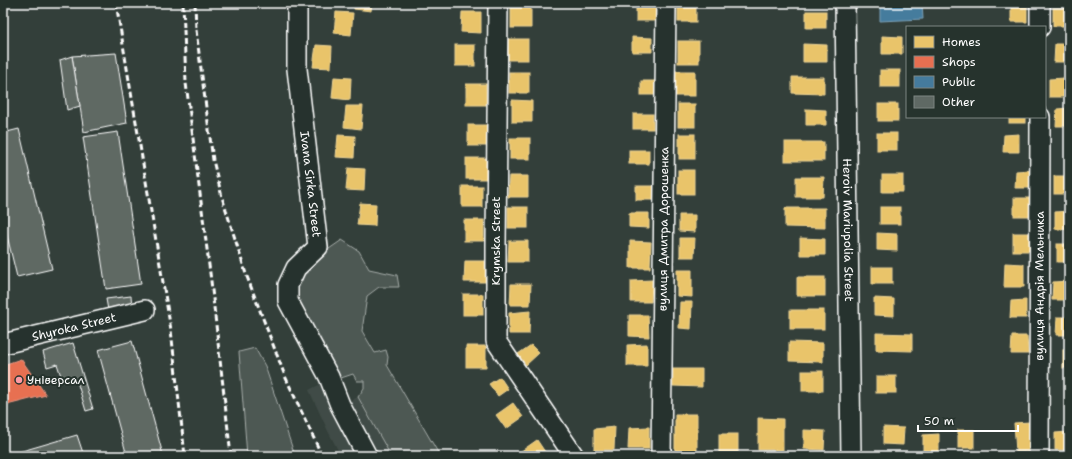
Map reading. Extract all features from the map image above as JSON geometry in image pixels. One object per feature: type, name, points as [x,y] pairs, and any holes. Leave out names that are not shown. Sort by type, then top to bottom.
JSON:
[{"type":"street","name":"Ivana Sirka Street","points":[[298,3],[297,69],[318,247],[296,268],[288,285],[288,301],[329,377],[340,405],[367,456]]},
{"type":"street","name":"Krymska Street","points":[[498,3],[496,340],[574,456]]},
{"type":"street","name":"вулиця Дмитра Дорошенка","points":[[661,456],[666,3]]},
{"type":"street","name":"Heroiv Mariupolia Street","points":[[845,3],[851,456]]},
{"type":"street","points":[[1040,3],[1040,26]]},
{"type":"street","name":"вулиця Андрія Мельника","points":[[1039,456],[1040,118]]},
{"type":"street","name":"Shyroka Street","points":[[3,344],[145,310]]},
{"type":"shaded area","points":[[342,240],[359,251],[369,269],[397,275],[399,287],[379,287],[367,296],[362,331],[375,353],[386,350],[388,357],[387,365],[440,456],[391,456],[358,397],[364,388],[364,381],[357,381],[353,374],[341,378],[333,364],[323,359],[294,292],[300,273]]},
{"type":"shaded area","points":[[255,348],[265,366],[295,456],[247,456],[239,352]]},
{"type":"shaded area","points":[[323,383],[358,456],[341,456],[328,431],[309,390]]},
{"type":"shaded area","points":[[358,397],[391,456],[375,456],[346,403]]},
{"type":"building: Homes","points":[[354,3],[372,3],[371,11],[354,9]]},
{"type":"building: Homes","points":[[678,3],[696,3],[696,22],[678,22]]},
{"type":"building: Homes","points":[[1027,3],[1027,22],[1011,22],[1011,4]]},
{"type":"building: Homes","points":[[511,7],[531,7],[531,28],[511,28]]},
{"type":"building: Homes","points":[[636,7],[656,7],[656,21],[636,21]]},
{"type":"building: Homes","points":[[1053,8],[1069,8],[1069,26],[1053,26]]},
{"type":"building: Homes","points":[[806,11],[826,11],[826,28],[806,28]]},
{"type":"building: Homes","points":[[336,12],[353,13],[351,35],[334,33]]},
{"type":"building: Homes","points":[[462,12],[481,12],[481,33],[461,32]]},
{"type":"building: Homes","points":[[882,36],[902,37],[902,54],[882,54]]},
{"type":"building: Homes","points":[[632,37],[652,38],[652,52],[632,52]]},
{"type":"building: Homes","points":[[508,39],[528,39],[528,60],[508,60]]},
{"type":"building: Homes","points":[[678,41],[699,41],[699,63],[678,63]]},
{"type":"building: Homes","points":[[803,44],[827,45],[827,62],[803,62]]},
{"type":"building: Homes","points":[[1055,44],[1069,44],[1069,62],[1054,62]]},
{"type":"building: Homes","points":[[316,45],[332,46],[331,68],[313,67]]},
{"type":"building: Homes","points":[[455,45],[475,45],[475,66],[455,66]]},
{"type":"building: Homes","points":[[880,70],[900,70],[900,87],[880,87]]},
{"type":"building: Homes","points":[[676,71],[695,71],[695,96],[676,96]]},
{"type":"building: Homes","points":[[509,72],[529,72],[529,93],[509,93]]},
{"type":"building: Homes","points":[[334,77],[351,78],[350,100],[332,98]]},
{"type":"building: Homes","points":[[792,77],[824,77],[824,94],[792,93]]},
{"type":"building: Homes","points":[[1065,78],[1065,97],[1049,97],[1049,79]]},
{"type":"building: Homes","points":[[641,81],[661,81],[661,95],[641,95]]},
{"type":"building: Homes","points":[[466,84],[486,84],[486,105],[466,105]]},
{"type":"building: Homes","points":[[512,100],[532,101],[532,122],[512,122]]},
{"type":"building: Homes","points":[[678,104],[695,104],[695,127],[678,127]]},
{"type":"building: Homes","points":[[878,104],[898,104],[898,121],[878,121]]},
{"type":"building: Homes","points":[[346,106],[363,106],[361,129],[344,127]]},
{"type":"building: Homes","points":[[1069,108],[1069,126],[1056,126],[1057,109]]},
{"type":"building: Homes","points":[[806,109],[826,110],[826,125],[806,125]]},
{"type":"building: Homes","points":[[633,114],[653,114],[653,129],[633,129]]},
{"type":"building: Homes","points":[[1009,118],[1025,118],[1025,123],[1009,123]]},
{"type":"building: Homes","points":[[468,125],[488,125],[488,146],[468,146]]},
{"type":"building: Homes","points":[[877,133],[897,133],[897,150],[877,150]]},
{"type":"building: Homes","points":[[679,134],[695,134],[695,159],[679,159]]},
{"type":"building: Homes","points":[[1019,134],[1019,152],[1003,152],[1004,135]]},
{"type":"building: Homes","points":[[338,135],[355,136],[354,158],[336,157]]},
{"type":"building: Homes","points":[[510,138],[530,138],[530,159],[510,159]]},
{"type":"building: Homes","points":[[785,142],[824,142],[824,161],[785,161]]},
{"type":"building: Homes","points":[[629,150],[649,150],[649,164],[629,164]]},
{"type":"building: Homes","points":[[466,158],[486,158],[486,179],[466,179]]},
{"type":"building: Homes","points":[[348,168],[365,169],[364,191],[346,190]]},
{"type":"building: Homes","points":[[678,170],[694,170],[694,194],[678,194]]},
{"type":"building: Homes","points":[[1031,170],[1031,188],[1015,188],[1016,171]]},
{"type":"building: Homes","points":[[882,175],[903,175],[903,192],[882,192]]},
{"type":"building: Homes","points":[[509,176],[528,176],[528,197],[508,197]]},
{"type":"building: Homes","points":[[1054,176],[1069,176],[1069,194],[1054,194]]},
{"type":"building: Homes","points":[[796,177],[824,177],[823,197],[796,197]]},
{"type":"building: Homes","points":[[462,186],[482,186],[482,207],[462,207]]},
{"type":"building: Homes","points":[[636,186],[656,186],[656,200],[636,200]]},
{"type":"building: Homes","points":[[1014,198],[1030,198],[1030,216],[1014,216]]},
{"type":"building: Homes","points":[[360,203],[376,204],[375,226],[357,225]]},
{"type":"building: Homes","points":[[508,207],[528,207],[528,228],[508,228]]},
{"type":"building: Homes","points":[[880,207],[900,207],[900,224],[880,224]]},
{"type":"building: Homes","points":[[785,208],[825,208],[825,228],[785,227]]},
{"type":"building: Homes","points":[[1069,211],[1069,229],[1055,229],[1055,212]]},
{"type":"building: Homes","points":[[629,213],[649,213],[649,228],[629,227]]},
{"type":"building: Homes","points":[[679,215],[695,215],[695,232],[679,231]]},
{"type":"building: Homes","points":[[464,220],[484,220],[484,241],[464,241]]},
{"type":"building: Homes","points":[[877,233],[897,234],[897,251],[877,250]]},
{"type":"building: Homes","points":[[1013,233],[1029,233],[1029,251],[1013,251]]},
{"type":"building: Homes","points":[[680,238],[695,238],[694,257],[680,257]]},
{"type":"building: Homes","points":[[800,238],[825,239],[825,255],[800,255]]},
{"type":"building: Homes","points":[[509,241],[528,241],[528,262],[508,262]]},
{"type":"building: Homes","points":[[630,241],[651,242],[650,268],[630,268]]},
{"type":"building: Homes","points":[[1057,244],[1069,244],[1069,262],[1057,262]]},
{"type":"building: Homes","points":[[465,261],[485,261],[485,282],[464,282]]},
{"type":"building: Homes","points":[[1005,263],[1024,264],[1024,287],[1004,287]]},
{"type":"building: Homes","points":[[872,267],[892,267],[892,284],[872,284]]},
{"type":"building: Homes","points":[[677,270],[692,270],[692,297],[677,296]]},
{"type":"building: Homes","points":[[797,277],[825,277],[825,296],[797,296]]},
{"type":"building: Homes","points":[[652,280],[651,302],[631,302],[631,281]]},
{"type":"building: Homes","points":[[1069,281],[1069,300],[1052,300],[1053,282]]},
{"type":"building: Homes","points":[[511,284],[531,284],[530,305],[510,305]]},
{"type":"building: Homes","points":[[463,294],[483,294],[483,315],[463,315]]},
{"type":"building: Homes","points":[[874,298],[894,299],[894,316],[874,315]]},
{"type":"building: Homes","points":[[1026,300],[1026,318],[1010,318],[1011,301]]},
{"type":"building: Homes","points":[[680,302],[692,302],[691,329],[679,328]]},
{"type":"building: Homes","points":[[790,310],[824,310],[824,329],[790,329]]},
{"type":"building: Homes","points":[[530,311],[529,334],[509,334],[509,313]]},
{"type":"building: Homes","points":[[629,315],[648,315],[649,337],[629,336]]},
{"type":"building: Homes","points":[[1057,317],[1069,317],[1069,335],[1056,335]]},
{"type":"building: Homes","points":[[876,333],[912,334],[912,351],[876,350]]},
{"type":"building: Homes","points":[[1012,336],[1027,336],[1028,354],[1011,354]]},
{"type":"building: Homes","points":[[789,342],[823,343],[823,362],[789,361]]},
{"type":"building: Homes","points":[[647,344],[647,366],[627,366],[627,345]]},
{"type":"building: Homes","points":[[531,345],[539,353],[526,365],[518,354]]},
{"type":"building: Homes","points":[[466,346],[486,346],[486,367],[466,367]]},
{"type":"building: Homes","points":[[1063,350],[1069,350],[1069,368],[1063,368]]},
{"type":"building: Homes","points":[[673,369],[702,369],[702,387],[673,386]]},
{"type":"building: Homes","points":[[802,371],[823,371],[823,391],[802,391]]},
{"type":"building: Homes","points":[[876,376],[896,376],[896,393],[876,393]]},
{"type":"building: Homes","points":[[500,377],[508,389],[498,396],[489,384]]},
{"type":"building: Homes","points":[[513,403],[523,417],[506,429],[496,415]]},
{"type":"building: Homes","points":[[675,414],[697,414],[697,453],[675,452]]},
{"type":"building: Homes","points":[[758,418],[783,419],[783,450],[758,450]]},
{"type":"building: Homes","points":[[1030,422],[1031,451],[1016,452],[1014,423]]},
{"type":"building: Homes","points":[[615,427],[614,450],[594,450],[594,429]]},
{"type":"building: Homes","points":[[649,427],[649,449],[628,449],[629,428]]},
{"type":"building: Homes","points":[[883,427],[904,428],[903,445],[883,444]]},
{"type":"building: Homes","points":[[804,430],[825,431],[824,450],[804,449]]},
{"type":"building: Homes","points":[[958,430],[974,430],[974,448],[958,448]]},
{"type":"building: Homes","points":[[1069,432],[1069,450],[1055,450],[1055,433]]},
{"type":"building: Homes","points":[[719,434],[738,434],[738,453],[719,453]]},
{"type":"building: Homes","points":[[939,434],[939,452],[923,452],[923,435]]},
{"type":"building: Homes","points":[[537,440],[547,455],[523,456],[520,452]]},
{"type":"building: Shops","name":"Універсал","points":[[21,359],[46,395],[3,406],[3,365]]},
{"type":"building: Public","points":[[880,3],[922,3],[923,19],[880,21]]},
{"type":"building: Other","points":[[116,53],[127,123],[84,132],[72,56]]},
{"type":"building: Other","points":[[72,56],[80,106],[67,110],[60,60]]},
{"type":"building: Other","points":[[19,129],[52,269],[17,277],[3,219],[3,133]]},
{"type":"building: Other","points":[[118,132],[141,284],[106,289],[83,137]]},
{"type":"building: Other","points":[[131,296],[132,307],[108,310],[106,299]]},
{"type":"building: Other","points":[[132,341],[163,455],[160,456],[127,456],[98,350]]},
{"type":"building: Other","points":[[73,343],[93,409],[86,411],[76,378],[63,382],[57,364],[47,367],[43,352]]},
{"type":"building: Other","points":[[77,435],[84,456],[5,456]]},
{"type":"railway","points":[[116,3],[171,330],[185,456]]},
{"type":"railway","points":[[183,3],[186,83],[231,456]]},
{"type":"railway","points":[[195,3],[196,30],[213,160],[222,197],[246,274],[285,376],[322,456]]},
{"type":"place","name":"Універсал","points":[[19,380]]}]
